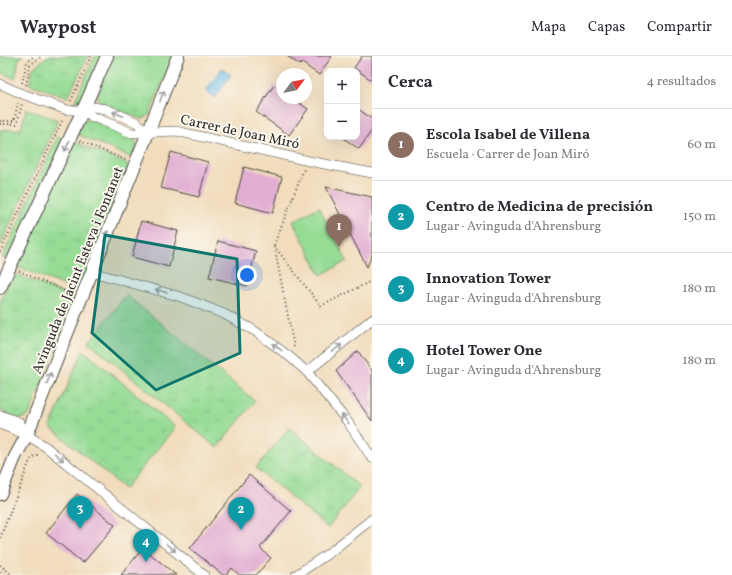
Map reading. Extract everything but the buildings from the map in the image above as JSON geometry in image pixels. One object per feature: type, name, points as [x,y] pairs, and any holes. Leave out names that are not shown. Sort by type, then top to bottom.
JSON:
[{"type":"street","points":[[0,288],[107,56]]},
{"type":"street","name":"Avinguda de Jacint Esteva i Fontanet","points":[[0,494],[15,457],[27,435],[178,56]]},
{"type":"street","points":[[0,84],[67,110],[83,110],[93,106],[106,109],[136,122],[148,132]]},
{"type":"street","name":"Carrer de Joan Miró","points":[[148,132],[176,131],[309,161],[372,173]]},
{"type":"street","points":[[92,272],[181,297],[224,314],[255,331],[290,357],[307,372],[347,421],[370,455]]},
{"type":"street","points":[[307,372],[372,319]]},
{"type":"street","points":[[0,415],[19,422],[27,422],[35,414]]},
{"type":"street","points":[[19,422],[27,435]]},
{"type":"street","points":[[0,424],[27,435],[46,447],[204,575]]},
{"type":"street","points":[[296,575],[329,553],[372,518]]},
{"type":"path","points":[[0,252],[91,56]]},
{"type":"path","points":[[76,139],[131,162]]},
{"type":"path","points":[[290,357],[294,351],[274,245],[305,167]]},
{"type":"path","points":[[274,245],[321,306],[368,282]]},
{"type":"path","points":[[18,271],[75,295]]},
{"type":"path","points":[[0,538],[29,463],[36,455],[41,455]]},
{"type":"path","points":[[0,565],[12,575]]},
{"type":"path","points":[[0,572],[4,575]]},
{"type":"highlighted area","points":[[105,235],[237,259],[240,353],[156,390],[92,333]]},
{"type":"green space","points":[[0,56],[23,56],[19,58],[15,79],[0,72]]},
{"type":"green space","points":[[48,56],[88,56],[68,97],[29,84],[33,68]]},
{"type":"green space","points":[[95,56],[102,56],[80,102],[77,105],[73,105]]},
{"type":"green space","points":[[113,56],[173,56],[149,115],[144,119],[138,118],[98,100],[97,92]]},
{"type":"green space","points":[[26,109],[58,120],[0,246],[0,130],[21,129]]},
{"type":"green space","points":[[87,120],[134,138],[137,146],[132,158],[77,134],[83,122]]},
{"type":"green space","points":[[58,136],[64,139],[8,261],[2,258]]},
{"type":"green space","points":[[74,142],[129,165],[79,292],[16,266]]},
{"type":"green space","points":[[319,207],[347,261],[321,275],[293,221]]},
{"type":"green space","points":[[13,273],[76,299],[29,415],[22,418],[14,417],[0,410],[0,302]]},
{"type":"green space","points":[[126,295],[255,401],[217,448],[89,342]]},
{"type":"green space","points":[[83,350],[175,427],[125,489],[50,427]]},
{"type":"green space","points":[[289,428],[360,487],[328,528],[256,468]]},
{"type":"water","points":[[222,68],[231,75],[215,98],[206,91]]},
{"type":"place","name":"Escola Isabel de Villena","points":[[339,247]]},
{"type":"place","name":"Innovation Tower","points":[[80,529]]},
{"type":"place","name":"Centro de Medicina de precisión","points":[[241,530]]},
{"type":"place","name":"Hotel Tower One","points":[[146,562]]}]
